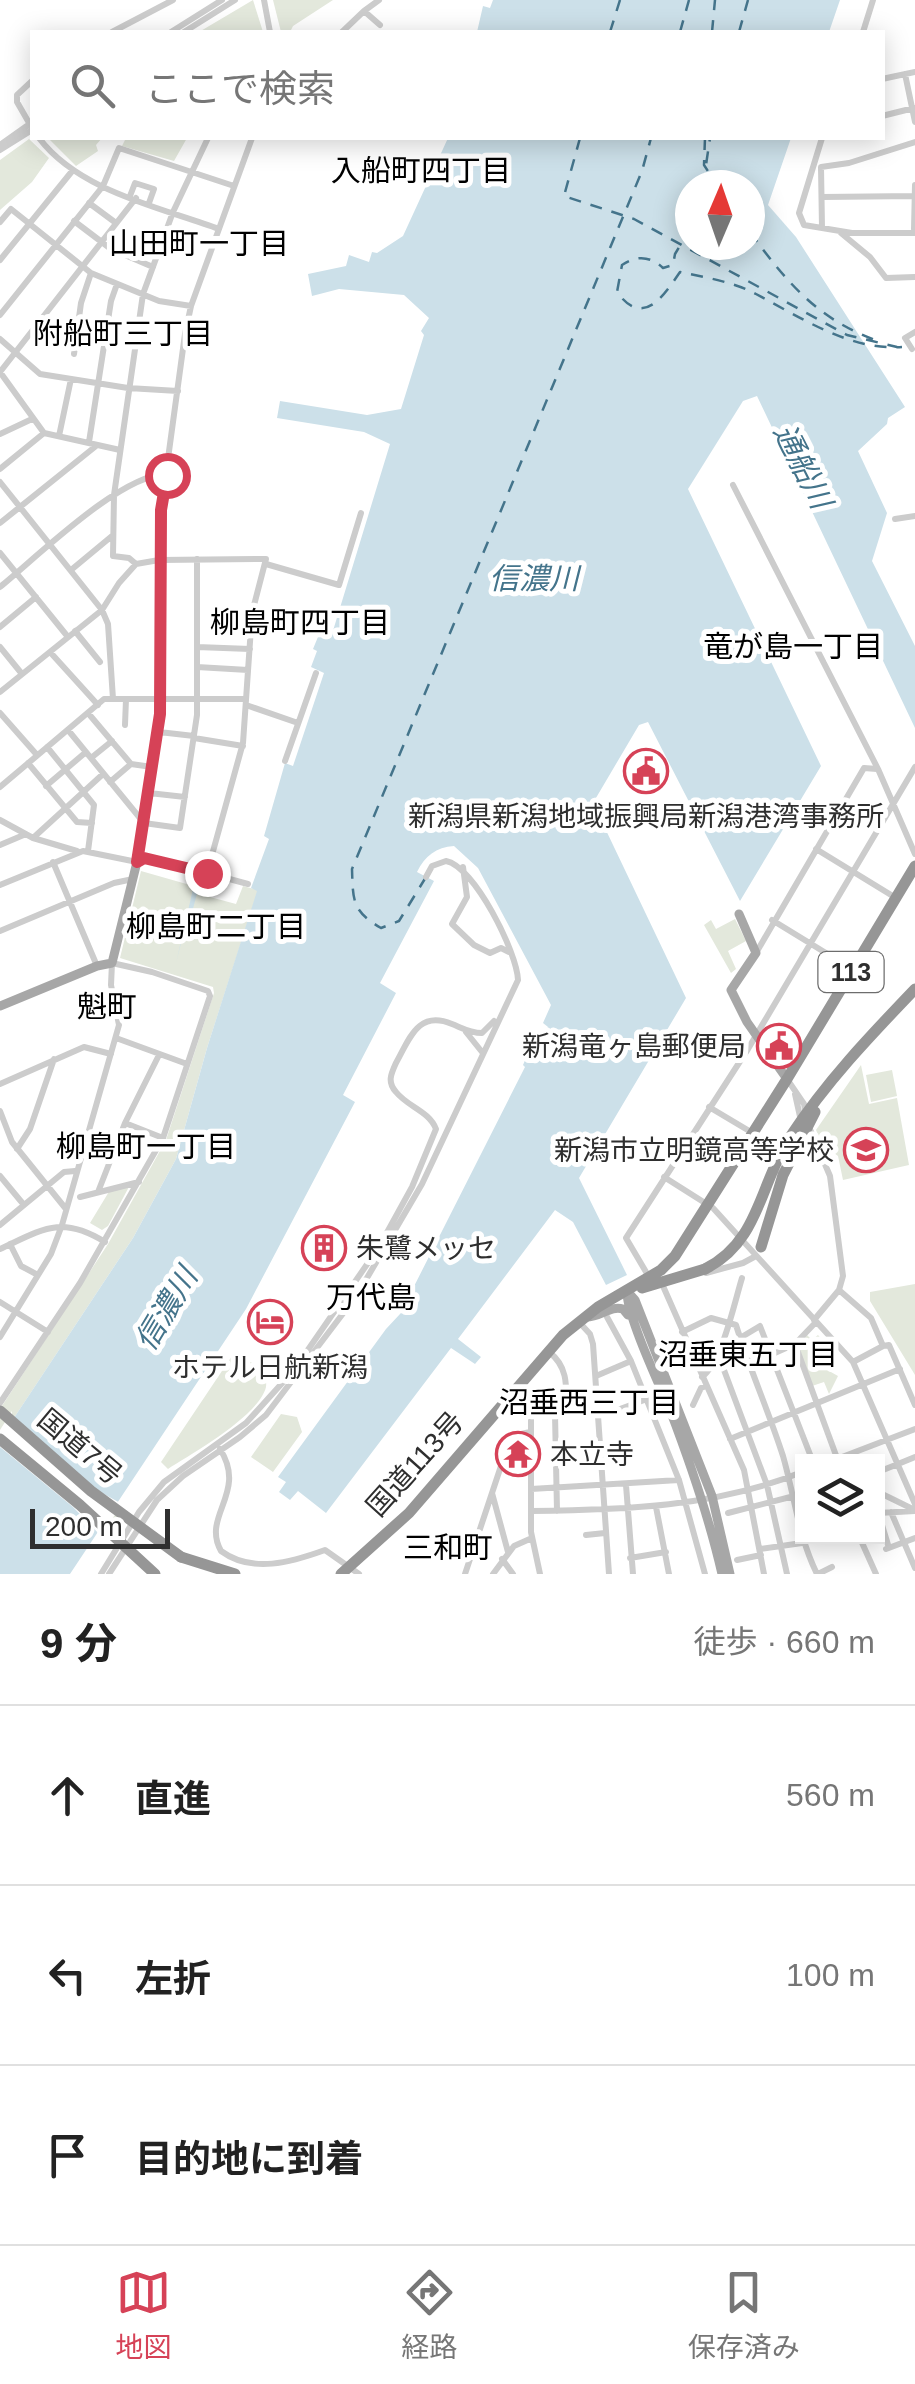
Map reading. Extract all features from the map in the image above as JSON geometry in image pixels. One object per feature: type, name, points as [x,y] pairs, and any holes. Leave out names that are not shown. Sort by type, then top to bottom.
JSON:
[{"type":"highway","name":"国道113号","points":[[350,1571],[409,1513],[548,1351],[582,1319],[649,1278],[676,1256],[751,1132],[791,1085],[852,969],[915,866]]},
{"type":"highway","name":"113","points":[[758,1252],[783,1175],[815,1112],[846,1069],[915,992]]},
{"type":"highway","name":"113","points":[[628,1291],[705,1269],[728,1255],[745,1235],[781,1152],[826,1086],[915,992]]},
{"type":"highway","name":"国道7号","points":[[0,1411],[91,1492],[180,1556],[235,1574]]},
{"type":"highway","name":"国道7号","points":[[0,1440],[80,1504],[156,1574]]},
{"type":"main road","points":[[0,1006],[112,963],[137,862]]},
{"type":"main road","points":[[739,914],[756,953],[731,990],[791,1085]]},
{"type":"main road","points":[[628,1291],[643,1344],[708,1497],[722,1574]]},
{"type":"main road","points":[[628,1291],[635,1300],[708,1497],[730,1574]]},
{"type":"main road","points":[[582,1319],[614,1307],[624,1309],[643,1344]]},
{"type":"street","points":[[116,30],[173,0]]},
{"type":"street","points":[[174,30],[222,0]]},
{"type":"street","points":[[187,30],[235,0]]},
{"type":"street","points":[[264,0],[270,30]]},
{"type":"street","points":[[344,30],[379,0]]},
{"type":"street","points":[[863,30],[873,0]]},
{"type":"street","points":[[364,12],[380,25]]},
{"type":"street","points":[[885,78],[915,72]]},
{"type":"street","points":[[905,74],[915,122]]},
{"type":"street","points":[[30,83],[17,94],[17,102],[30,123]]},
{"type":"street","points":[[885,115],[914,108]]},
{"type":"street","points":[[0,148],[30,127]]},
{"type":"street","points":[[41,140],[59,161],[103,186],[219,228]]},
{"type":"street","points":[[136,564],[129,558],[113,556],[114,494],[143,294],[173,212],[207,140]]},
{"type":"street","points":[[137,862],[161,697],[161,510],[191,306],[251,140]]},
{"type":"street","points":[[821,140],[799,213],[804,225],[838,231],[915,230]]},
{"type":"street","points":[[824,228],[821,167],[849,163],[915,142]]},
{"type":"street","points":[[0,315],[103,186],[119,148],[234,186]]},
{"type":"street","points":[[0,260],[73,170]]},
{"type":"street","points":[[120,450],[44,434],[0,372],[116,223],[133,197],[135,183],[154,190],[149,203]]},
{"type":"street","points":[[915,185],[915,230]]},
{"type":"street","points":[[822,198],[914,196]]},
{"type":"street","points":[[89,202],[116,223]]},
{"type":"street","points":[[0,222],[11,209],[91,273],[143,294],[191,306]]},
{"type":"street","points":[[74,221],[114,250],[153,266]]},
{"type":"street","points":[[10,227],[20,236]]},
{"type":"street","points":[[824,228],[915,230]]},
{"type":"street","points":[[838,231],[870,257],[886,278],[915,278]]},
{"type":"street","points":[[74,354],[81,303],[91,273]]},
{"type":"street","points":[[0,524],[93,444],[110,301],[117,284]]},
{"type":"street","points":[[914,349],[905,338],[915,332]]},
{"type":"street","points":[[0,339],[40,374],[128,388],[178,391]]},
{"type":"street","points":[[902,348],[914,349]]},
{"type":"street","points":[[59,436],[70,379]]},
{"type":"street","points":[[0,434],[32,420]]},
{"type":"street","points":[[0,468],[44,434]]},
{"type":"street","points":[[0,586],[114,494],[154,474],[168,474]]},
{"type":"street","points":[[0,482],[102,610],[108,624],[113,699]]},
{"type":"street","points":[[734,485],[894,802],[915,854]]},
{"type":"street","points":[[266,564],[339,585],[361,513]]},
{"type":"street","points":[[895,519],[915,516]]},
{"type":"street","points":[[70,570],[113,535]]},
{"type":"street","points":[[0,553],[36,598],[100,662]]},
{"type":"street","points":[[0,692],[102,610],[136,564],[264,558],[266,564],[252,613],[243,746],[207,873]]},
{"type":"street","points":[[68,730],[144,823],[180,828],[197,697],[197,559]]},
{"type":"street","points":[[0,627],[36,598]]},
{"type":"street","points":[[0,647],[22,674]]},
{"type":"street","points":[[197,647],[250,649]]},
{"type":"street","points":[[50,652],[98,705]]},
{"type":"street","points":[[197,667],[248,670]]},
{"type":"street","points":[[285,762],[316,673]]},
{"type":"street","points":[[0,786],[104,699],[197,697],[246,702],[298,723]]},
{"type":"street","points":[[124,725],[126,699]]},
{"type":"street","points":[[0,712],[38,755]]},
{"type":"street","points":[[88,713],[131,764],[152,767]]},
{"type":"street","points":[[158,732],[243,746]]},
{"type":"street","points":[[46,786],[112,741]]},
{"type":"street","points":[[47,747],[94,806],[88,851]]},
{"type":"street","points":[[28,763],[77,822],[92,823]]},
{"type":"street","points":[[110,782],[131,764]]},
{"type":"street","points":[[649,1278],[626,1238],[756,1034],[915,767]]},
{"type":"street","points":[[756,953],[864,768],[878,770]]},
{"type":"street","points":[[0,845],[30,836],[104,774]]},
{"type":"street","points":[[149,793],[185,797]]},
{"type":"street","points":[[0,820],[30,836],[78,852]]},
{"type":"street","points":[[816,849],[896,898]]},
{"type":"street","points":[[0,885],[88,851],[137,862],[144,858],[248,884]]},
{"type":"street","points":[[53,862],[97,966]]},
{"type":"street","points":[[101,1574],[152,1496],[173,1475],[272,1410],[357,1296],[408,1211],[518,980],[518,967],[471,877],[451,862],[438,862],[426,877]]},
{"type":"street","points":[[462,868],[466,897],[452,924],[490,954],[501,948],[510,952]]},
{"type":"street","points":[[0,932],[132,879]]},
{"type":"street","points":[[772,920],[852,969]]},
{"type":"street","points":[[0,1336],[56,1243],[67,1210],[116,1038],[119,1019],[110,985],[112,963],[208,990],[210,996],[163,1138],[106,1242],[0,1402]]},
{"type":"street","points":[[436,1124],[397,1094],[390,1078],[420,1023],[434,1019],[482,1033],[501,1014]]},
{"type":"street","points":[[456,1026],[474,1038],[482,1052]]},
{"type":"street","points":[[116,1038],[187,1064]]},
{"type":"street","points":[[0,1084],[84,1048],[111,1054]]},
{"type":"street","points":[[98,1192],[125,1123],[159,1056]]},
{"type":"street","points":[[17,1149],[30,1129],[54,1060]]},
{"type":"street","points":[[750,1364],[794,1344],[839,1290],[843,1276],[832,1186],[814,1143],[804,1130],[791,1085]]},
{"type":"street","points":[[709,1107],[751,1132]]},
{"type":"street","points":[[0,1111],[17,1149],[67,1210]]},
{"type":"street","points":[[436,1124],[451,1116]]},
{"type":"street","points":[[125,1123],[163,1138]]},
{"type":"street","points":[[109,1574],[157,1500],[274,1396],[351,1291],[412,1187],[434,1139],[436,1124]]},
{"type":"street","points":[[0,1225],[64,1172],[75,1171]]},
{"type":"street","points":[[0,1176],[24,1205]]},
{"type":"street","points":[[664,1178],[708,1203],[758,1252],[853,1362],[912,1487],[915,1509]]},
{"type":"street","points":[[80,1197],[139,1182]]},
{"type":"street","points":[[0,1250],[42,1229],[62,1225],[85,1230],[106,1242]]},
{"type":"street","points":[[10,1244],[21,1266],[38,1275]]},
{"type":"street","points":[[628,1291],[638,1293],[742,1264],[758,1252]]},
{"type":"street","points":[[693,1405],[718,1354],[742,1278]]},
{"type":"street","points":[[663,1286],[744,1470],[764,1574]]},
{"type":"street","points":[[839,1290],[871,1318],[883,1346]]},
{"type":"street","points":[[0,1302],[48,1332]]},
{"type":"street","points":[[607,1317],[631,1360],[679,1480],[705,1574]]},
{"type":"street","points":[[682,1332],[711,1318],[736,1326],[795,1489]]},
{"type":"street","points":[[582,1319],[592,1339],[609,1574]]},
{"type":"street","points":[[740,1338],[760,1326],[810,1454]]},
{"type":"street","points":[[794,1344],[835,1454]]},
{"type":"street","points":[[853,1362],[889,1346],[915,1405]]},
{"type":"street","points":[[548,1351],[560,1361],[565,1373],[566,1414]]},
{"type":"street","points":[[718,1354],[767,1485],[787,1574]]},
{"type":"street","points":[[595,1376],[631,1360]]},
{"type":"street","points":[[730,1439],[900,1368]]},
{"type":"street","points":[[540,1574],[532,1538],[532,1414],[596,1413],[647,1399]]},
{"type":"street","points":[[555,1414],[557,1510]]},
{"type":"street","points":[[852,1454],[915,1429]]},
{"type":"street","points":[[465,1574],[509,1442],[530,1432]]},
{"type":"street","points":[[219,1447],[231,1473],[215,1531],[221,1551],[240,1560],[278,1564],[325,1550],[350,1571]]},
{"type":"street","points":[[885,1469],[915,1457]]},
{"type":"street","points":[[531,1511],[656,1507],[748,1490],[795,1475]]},
{"type":"street","points":[[531,1489],[679,1480]]},
{"type":"street","points":[[626,1485],[632,1574]]},
{"type":"street","points":[[492,1492],[505,1555],[513,1574]]},
{"type":"street","points":[[885,1495],[915,1509]]},
{"type":"street","points":[[728,1514],[795,1497]]},
{"type":"street","points":[[656,1507],[669,1574]]},
{"type":"street","points":[[885,1512],[915,1509]]},
{"type":"street","points":[[890,1512],[915,1568]]},
{"type":"street","points":[[586,1535],[605,1533]]},
{"type":"street","points":[[493,1574],[505,1555],[532,1538]]},
{"type":"street","points":[[885,1541],[887,1549],[915,1538]]},
{"type":"street","points":[[736,1560],[795,1544]]},
{"type":"street","points":[[803,1544],[818,1574],[832,1567]]},
{"type":"street","points":[[863,1544],[876,1574]]},
{"type":"street","points":[[630,1558],[666,1552]]},
{"type":"shaded area","points":[[253,0],[262,30],[202,30]]},
{"type":"shaded area","points":[[273,0],[333,0],[291,30],[280,30]]},
{"type":"shaded area","points":[[29,139],[49,158],[32,182],[0,210],[0,160]]},
{"type":"shaded area","points":[[50,140],[100,140],[96,145],[98,151],[76,166]]},
{"type":"shaded area","points":[[125,140],[186,140],[174,161],[122,146]]},
{"type":"shaded area","points":[[141,871],[190,885],[194,874],[214,879],[210,897],[236,904],[243,886],[258,890],[176,1159],[133,1238],[10,1424],[118,1515],[110,1529],[0,1439],[0,1409],[108,1244],[166,1140],[214,993],[213,987],[120,958]]},
{"type":"shaded area","points":[[735,919],[746,941],[728,951],[736,969],[731,973],[704,925],[711,920],[716,929]]},
{"type":"shaded area","points":[[861,1065],[869,1104],[897,1098],[909,1165],[843,1180],[838,1156],[822,1144],[816,1130]]},
{"type":"shaded area","points":[[892,1070],[897,1096],[871,1102],[866,1075]]},
{"type":"shaded area","points":[[130,1185],[108,1226],[102,1230],[90,1223],[110,1190]]},
{"type":"shaded area","points":[[915,1284],[915,1375],[870,1301],[870,1292]]},
{"type":"shaded area","points":[[807,1335],[812,1340],[818,1335],[827,1346],[817,1356],[822,1367],[838,1376],[829,1394],[824,1382],[812,1386],[798,1344]]},
{"type":"shaded area","points":[[234,1353],[254,1364],[262,1363],[266,1387],[261,1398],[224,1433],[168,1469],[161,1462]]},
{"type":"shaded area","points":[[281,1414],[297,1417],[302,1432],[273,1472],[251,1457]]},
{"type":"water","points":[[493,0],[840,0],[830,30],[477,30],[483,6],[490,8]]},
{"type":"water","name":"信濃川","points":[[447,140],[790,140],[768,205],[796,237],[905,407],[888,418],[887,424],[858,451],[887,513],[872,561],[915,646],[915,728],[757,396],[743,401],[688,489],[821,766],[740,901],[648,722],[639,725],[593,803],[686,998],[579,1178],[627,1275],[606,1285],[573,1222],[555,1210],[458,1339],[481,1357],[475,1364],[451,1348],[326,1513],[298,1491],[290,1500],[279,1492],[286,1482],[278,1477],[400,1314],[525,1067],[533,1042],[538,1044],[548,1027],[543,1023],[551,1005],[478,868],[454,846],[436,850],[417,872],[434,881],[380,983],[396,993],[343,1095],[355,1102],[246,1309],[70,1574],[0,1574],[0,1439],[133,1238],[176,1159],[257,891],[251,888],[269,839],[264,836],[285,763],[293,766],[324,673],[311,667],[317,651],[313,649],[320,632],[332,634],[390,444],[364,432],[277,418],[280,401],[367,415],[401,409],[424,335],[421,331],[429,318],[404,295],[339,289],[312,296],[308,274],[346,266],[349,255],[369,262],[372,252],[377,253],[403,236]]},
{"type":"water","points":[[193,889],[198,890],[189,940],[182,939],[176,963]]},
{"type":"pier","points":[[12,1411],[95,1489],[122,1504],[101,1536],[73,1507],[0,1447],[0,1430]]},
{"type":"ferry route","points":[[611,30],[620,0]]},
{"type":"ferry route","points":[[681,30],[689,0]]},
{"type":"ferry route","points":[[712,30],[715,0]]},
{"type":"ferry route","points":[[740,30],[748,0]]},
{"type":"ferry route","points":[[579,140],[564,196],[634,219],[847,335],[897,347]]},
{"type":"ferry route","points":[[426,877],[399,921],[381,928],[364,916],[356,904],[352,869],[642,171],[650,140]]},
{"type":"ferry route","points":[[705,140],[707,170]]},
{"type":"ferry route","points":[[705,170],[710,140]]},
{"type":"ferry route","points":[[765,251],[822,312],[881,342]]},
{"type":"ferry route","points":[[675,254],[673,265],[663,268],[643,258],[622,265],[617,292],[626,303],[644,308],[659,299],[680,272],[747,290],[845,338],[863,344],[902,347]]},
{"type":"place","name":"新潟県新潟地域振興局新潟港湾事務所","points":[[646,771]]},
{"type":"place","name":"新潟竜ヶ島郵便局","points":[[779,1046]]},
{"type":"place","name":"新潟市立明鏡高等学校","points":[[866,1150]]},
{"type":"place","name":"朱鷺メッセ","points":[[324,1248]]},
{"type":"place","name":"ホテル日航新潟","points":[[270,1322]]},
{"type":"place","name":"本立寺","points":[[518,1454]]},
{"type":"district","name":"入船町四丁目","points":[[421,170]]},
{"type":"district","name":"山田町一丁目","points":[[199,243]]},
{"type":"district","name":"附船町三丁目","points":[[123,333]]},
{"type":"district","name":"柳島町四丁目","points":[[300,622]]},
{"type":"district","name":"竜が島一丁目","points":[[793,646]]},
{"type":"district","name":"柳島町二丁目","points":[[216,926]]},
{"type":"district","name":"魁町","points":[[107,1006]]},
{"type":"district","name":"柳島町一丁目","points":[[146,1146]]},
{"type":"district","name":"万代島","points":[[371,1297]]},
{"type":"district","name":"沼垂東五丁目","points":[[748,1354]]},
{"type":"district","name":"沼垂西三丁目","points":[[589,1402]]},
{"type":"district","name":"三和町","points":[[448,1547]]},
{"type":"route","points":[[167,475],[159,560],[160,714],[137,862],[144,858],[207,873]]},
{"type":"water label","name":"通船川","points":[[803,466]]}]
